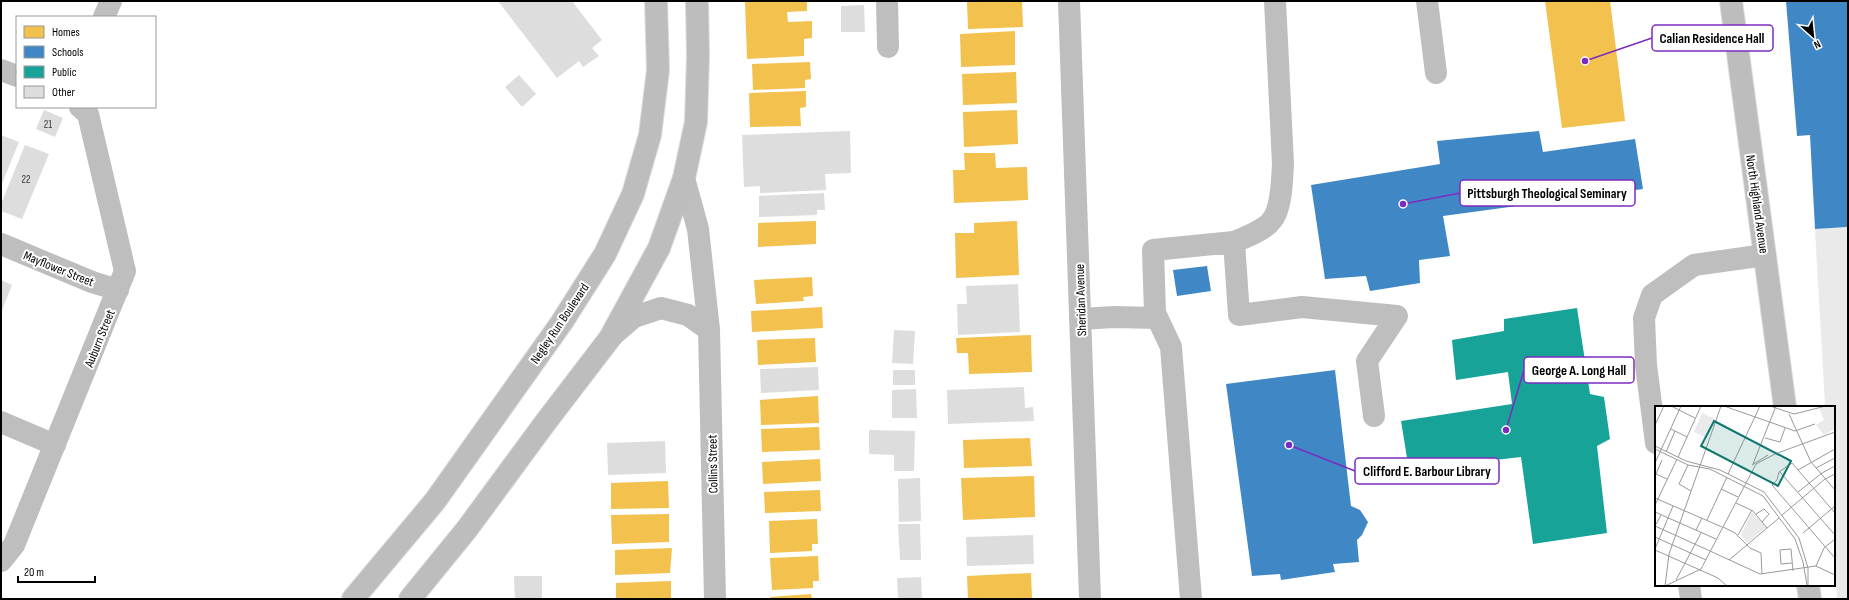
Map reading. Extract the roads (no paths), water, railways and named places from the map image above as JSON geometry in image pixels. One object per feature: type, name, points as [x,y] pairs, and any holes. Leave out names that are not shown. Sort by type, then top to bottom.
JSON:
[{"type":"main road","name":"Negley Run Boulevard","points":[[353,599],[435,501],[562,322],[605,254],[633,194],[650,135],[658,70],[656,1]]},
{"type":"main road","points":[[410,599],[467,529],[610,338],[659,248],[684,178],[696,122],[698,56],[697,1]]},
{"type":"main road","name":"North Highland Avenue","points":[[1731,1],[1785,406]]},
{"type":"main road","points":[[1808,586],[1810,599]]},
{"type":"street","points":[[104,16],[111,1]]},
{"type":"street","points":[[887,1],[888,47]]},
{"type":"street","name":"Sheridan Avenue","points":[[1069,1],[1090,599]]},
{"type":"street","points":[[1191,599],[1171,347],[1154,314],[1153,250],[1234,242],[1252,235],[1272,220],[1277,210],[1282,184],[1283,164],[1275,1]]},
{"type":"street","points":[[1427,1],[1436,73]]},
{"type":"street","points":[[1,70],[16,76]]},
{"type":"street","name":"Auburn Street","points":[[1,561],[14,545],[125,271],[88,114],[81,108]]},
{"type":"street","name":"Collins Street","points":[[684,178],[698,229],[709,330],[715,599]]},
{"type":"street","points":[[1234,242],[1239,315],[1302,307],[1397,316],[1367,361],[1374,416]]},
{"type":"street","name":"Mayflower Street","points":[[1,244],[92,282],[118,290]]},
{"type":"street","points":[[1655,435],[1646,365],[1644,318],[1652,295],[1694,265],[1765,255]]},
{"type":"street","points":[[610,338],[634,317],[661,308],[688,315],[709,330]]},
{"type":"street","points":[[1080,319],[1114,317],[1157,318]]},
{"type":"street","points":[[1,422],[55,445]]},
{"type":"street","points":[[1689,586],[1691,599]]},
{"type":"place","name":"Calian Residence Hall","points":[[1585,61]]},
{"type":"place","name":"Pittsburgh Theological Seminary","points":[[1403,204]]},
{"type":"place","name":"George A. Long Hall","points":[[1506,430]]},
{"type":"place","name":"Clifford E. Barbour Library","points":[[1289,445]]}]
